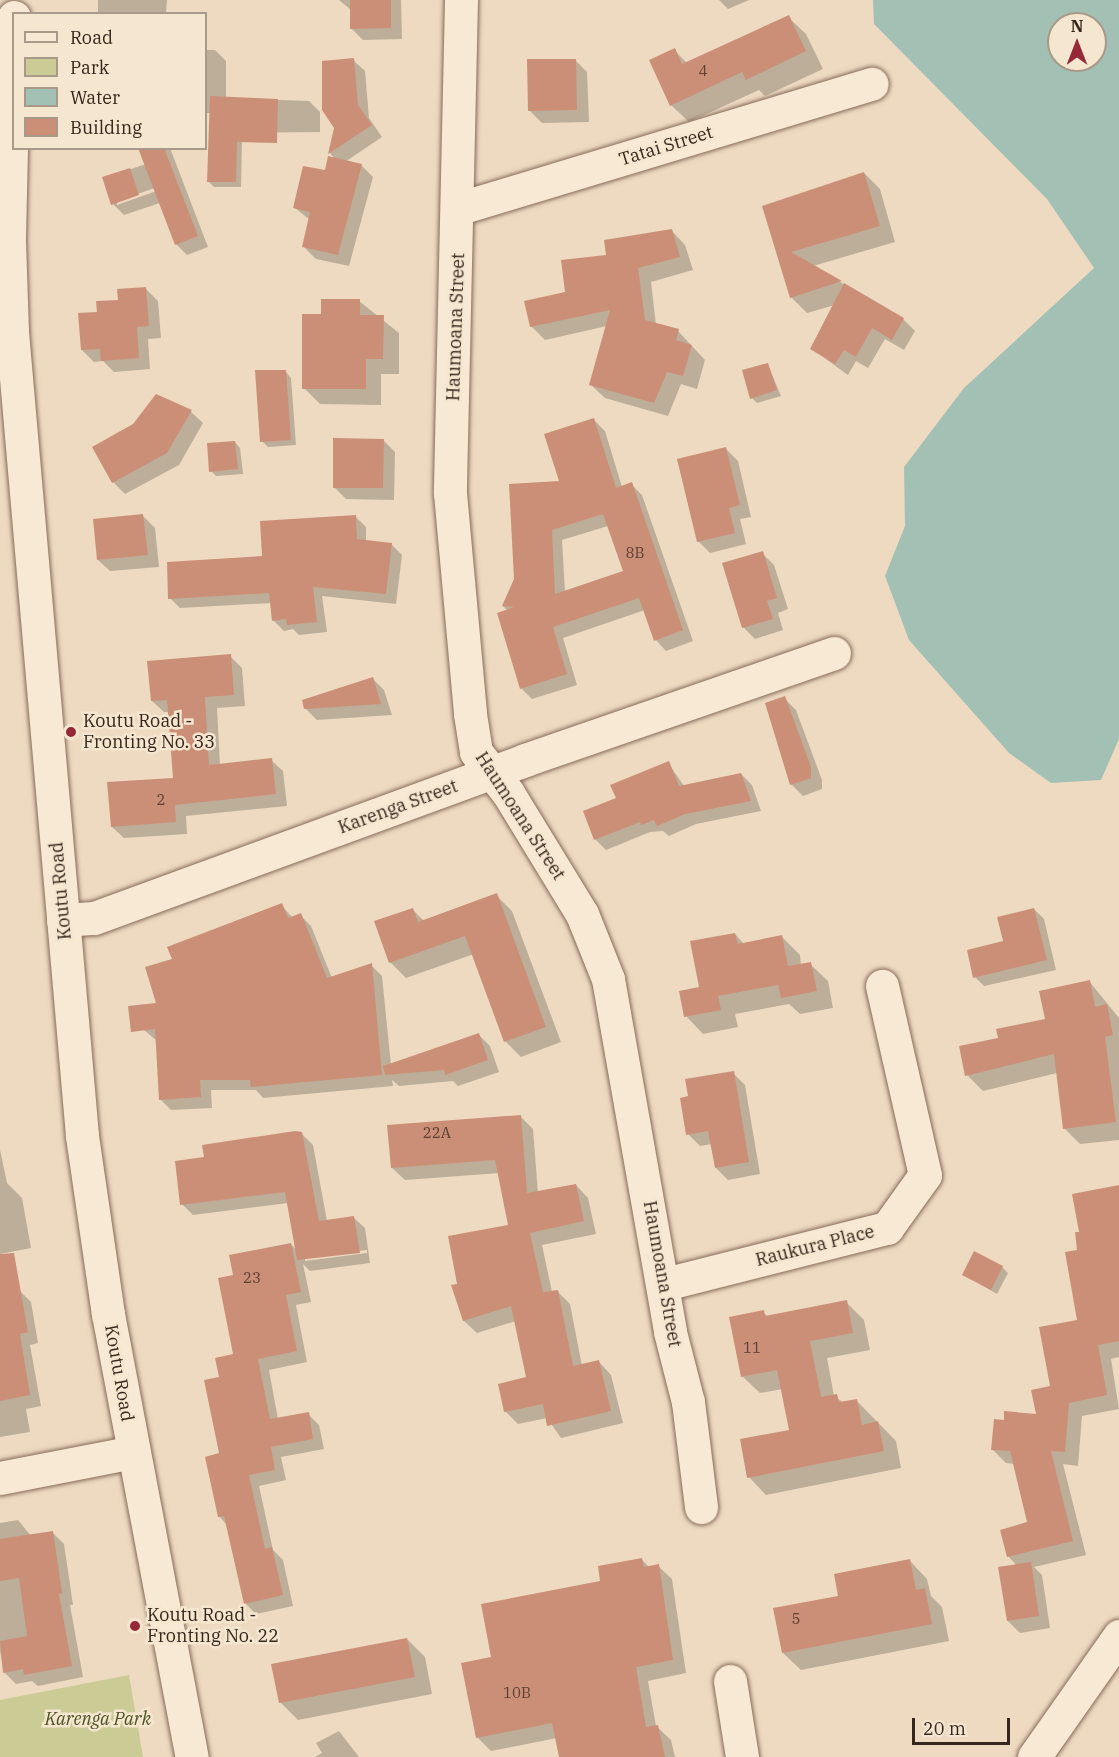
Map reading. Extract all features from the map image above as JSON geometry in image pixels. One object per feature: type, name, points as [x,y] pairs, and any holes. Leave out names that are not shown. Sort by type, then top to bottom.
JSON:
[{"type":"street","name":"Haumoana Street","points":[[461,0],[459,208],[451,503],[470,714],[476,752],[492,772],[582,914],[598,947],[608,979],[664,1284],[670,1332],[688,1402],[701,1507]]},
{"type":"street","name":"Koutu Road","points":[[12,45],[5,149],[12,332],[12,458],[63,920],[82,1136],[134,1452],[192,1757]]},
{"type":"street","name":"Tatai Street","points":[[459,208],[872,84]]},
{"type":"street","name":"Karenga Street","points":[[63,920],[93,918],[492,772],[834,653]]},
{"type":"street","name":"Raukura Place","points":[[664,1284],[887,1228],[926,1175],[882,986]]},
{"type":"street","points":[[0,1478],[134,1452]]},
{"type":"street","points":[[1034,1757],[1119,1636]]},
{"type":"street","points":[[730,1681],[742,1757]]},
{"type":"green space","name":"Karenga Park","points":[[129,1675],[143,1757],[0,1757],[0,1700]]},
{"type":"water","points":[[873,0],[1119,0],[1119,739],[1101,780],[1051,783],[1009,753],[909,640],[885,576],[905,526],[904,467],[964,388],[1094,268],[1047,199],[874,24]]},
{"type":"building","points":[[350,0],[391,0],[391,28],[350,29]]},
{"type":"building","points":[[789,15],[806,51],[746,80],[742,72],[670,106],[649,60],[675,48],[682,64]]},
{"type":"building","points":[[354,58],[358,105],[372,125],[328,154],[334,128],[322,110],[322,61]]},
{"type":"building","points":[[527,59],[576,59],[577,110],[528,111]]},
{"type":"building","points":[[210,96],[278,99],[277,143],[237,142],[236,182],[207,182]]},
{"type":"building","points":[[139,150],[165,150],[198,236],[175,245]]},
{"type":"building","points":[[328,156],[362,164],[338,255],[302,247],[310,212],[293,208],[303,166],[325,170]]},
{"type":"building","points":[[130,168],[139,195],[111,205],[102,177]]},
{"type":"building","points":[[864,172],[880,226],[791,252],[842,281],[790,298],[762,206]]},
{"type":"building","points":[[672,229],[680,257],[638,268],[645,320],[679,329],[676,340],[692,345],[683,376],[667,372],[654,403],[589,385],[610,310],[530,327],[524,301],[565,292],[561,260],[606,255],[604,240]]},
{"type":"building","points":[[844,283],[904,318],[892,340],[872,328],[856,357],[844,350],[835,364],[810,349]]},
{"type":"building","points":[[146,287],[149,326],[137,327],[139,358],[101,361],[100,349],[81,350],[78,313],[97,312],[96,301],[118,300],[117,289]]},
{"type":"building","points":[[321,299],[360,299],[360,315],[384,315],[383,359],[366,359],[366,389],[302,389],[302,314],[321,314]]},
{"type":"building","points":[[768,363],[777,390],[750,399],[742,370]]},
{"type":"building","points":[[255,370],[286,370],[291,440],[260,442]]},
{"type":"building","points":[[156,394],[192,410],[167,453],[112,483],[92,447],[133,424]]},
{"type":"building","points":[[594,418],[616,488],[632,482],[683,630],[654,641],[639,598],[553,627],[567,674],[520,689],[497,613],[514,607],[502,606],[514,579],[509,484],[559,481],[544,434]],"holes":[[[603,514],[623,571],[555,594],[552,530]]]},
{"type":"building","points":[[333,438],[384,439],[383,488],[333,488]]},
{"type":"building","points":[[235,441],[238,469],[209,472],[207,443]]},
{"type":"building","points":[[726,447],[740,505],[729,508],[735,533],[697,542],[677,459]]},
{"type":"building","points":[[143,514],[148,555],[97,560],[93,519]]},
{"type":"building","points":[[356,515],[357,539],[392,543],[386,594],[313,587],[317,622],[287,625],[286,619],[272,621],[269,593],[168,599],[167,562],[262,556],[260,521]]},
{"type":"building","points":[[763,551],[777,598],[767,601],[773,619],[742,628],[722,563]]},
{"type":"building","points":[[231,654],[234,695],[205,697],[209,765],[272,758],[276,794],[175,805],[176,822],[111,827],[107,782],[173,778],[167,700],[151,701],[147,661]]},
{"type":"building","points":[[373,677],[381,704],[304,709],[302,700]]},
{"type":"building","points":[[785,696],[811,767],[811,778],[790,785],[765,703]]},
{"type":"building","points":[[669,761],[679,786],[741,773],[751,801],[685,814],[657,826],[654,820],[641,825],[640,822],[594,840],[583,811],[616,798],[610,785]]},
{"type":"building","points":[[497,893],[546,1027],[504,1042],[465,936],[389,963],[374,921],[413,908],[418,922]]},
{"type":"building","points":[[282,903],[288,918],[301,913],[327,978],[372,963],[382,1075],[251,1087],[250,1080],[200,1080],[201,1097],[159,1100],[155,1029],[131,1032],[128,1006],[156,1003],[145,967],[172,959],[167,947]]},
{"type":"building","points":[[1034,908],[1047,960],[973,978],[967,950],[1003,941],[997,917]]},
{"type":"building","points":[[735,933],[738,944],[782,935],[788,966],[811,962],[817,991],[781,998],[778,985],[718,996],[721,1010],[684,1017],[679,991],[699,987],[690,941]]},
{"type":"building","points":[[1090,980],[1095,1007],[1107,1004],[1113,1035],[1105,1037],[1116,1122],[1063,1129],[1054,1054],[965,1076],[959,1046],[998,1038],[996,1029],[1045,1019],[1039,991]]},
{"type":"building","points":[[479,1033],[488,1060],[445,1075],[444,1070],[385,1075],[383,1066]]},
{"type":"building","points":[[734,1071],[749,1162],[715,1168],[708,1131],[686,1135],[680,1098],[688,1096],[685,1079]]},
{"type":"building","points":[[521,1115],[527,1193],[576,1184],[584,1221],[530,1233],[543,1292],[558,1290],[573,1366],[599,1360],[611,1411],[547,1426],[543,1404],[504,1412],[498,1384],[526,1377],[511,1306],[463,1321],[451,1285],[457,1284],[448,1236],[508,1225],[495,1160],[391,1168],[387,1125]]},
{"type":"building","points":[[295,1131],[302,1132],[319,1221],[354,1216],[360,1253],[297,1260],[285,1192],[180,1205],[175,1161],[204,1157],[202,1145]]},
{"type":"building","points":[[1119,1185],[1119,1341],[1098,1345],[1107,1395],[1069,1403],[1065,1452],[1051,1451],[1073,1541],[1007,1557],[1000,1530],[1027,1522],[1010,1451],[991,1450],[994,1419],[1004,1420],[1004,1411],[1036,1414],[1031,1390],[1050,1386],[1039,1327],[1077,1320],[1065,1252],[1077,1250],[1075,1232],[1079,1232],[1072,1194]]},
{"type":"building","points":[[291,1243],[301,1292],[286,1295],[297,1351],[258,1359],[270,1419],[309,1412],[313,1439],[271,1447],[275,1470],[249,1475],[265,1549],[272,1547],[283,1595],[244,1604],[224,1516],[218,1517],[205,1457],[219,1453],[204,1380],[219,1377],[215,1358],[233,1354],[218,1278],[233,1275],[229,1255]]},
{"type":"building","points":[[974,1251],[1003,1266],[991,1290],[962,1275]]},
{"type":"building","points":[[14,1253],[28,1332],[20,1334],[30,1395],[0,1401],[0,1254]]},
{"type":"building","points":[[847,1300],[853,1333],[810,1341],[821,1397],[837,1394],[839,1402],[857,1399],[862,1425],[878,1421],[884,1451],[747,1478],[740,1439],[789,1430],[777,1370],[741,1377],[729,1317],[764,1310],[765,1316]]},
{"type":"building","points":[[53,1531],[62,1593],[59,1594],[72,1666],[24,1675],[23,1669],[3,1673],[0,1641],[27,1636],[19,1578],[0,1581],[0,1539]]},
{"type":"building","points":[[642,1558],[644,1567],[659,1564],[673,1660],[636,1667],[646,1727],[658,1725],[665,1757],[559,1757],[552,1723],[476,1738],[461,1663],[491,1657],[481,1604],[600,1581],[598,1566]]},
{"type":"building","points":[[910,1559],[916,1590],[925,1588],[932,1624],[782,1653],[773,1608],[838,1596],[834,1574]]},
{"type":"building","points":[[1031,1562],[1039,1616],[1007,1621],[998,1567]]},
{"type":"building","points":[[407,1638],[415,1677],[279,1703],[271,1664]]},
{"type":"place","name":"Koutu Road - Fronting No. 33","points":[[71,732]]},
{"type":"place","name":"Koutu Road - Fronting No. 22","points":[[135,1626]]}]
